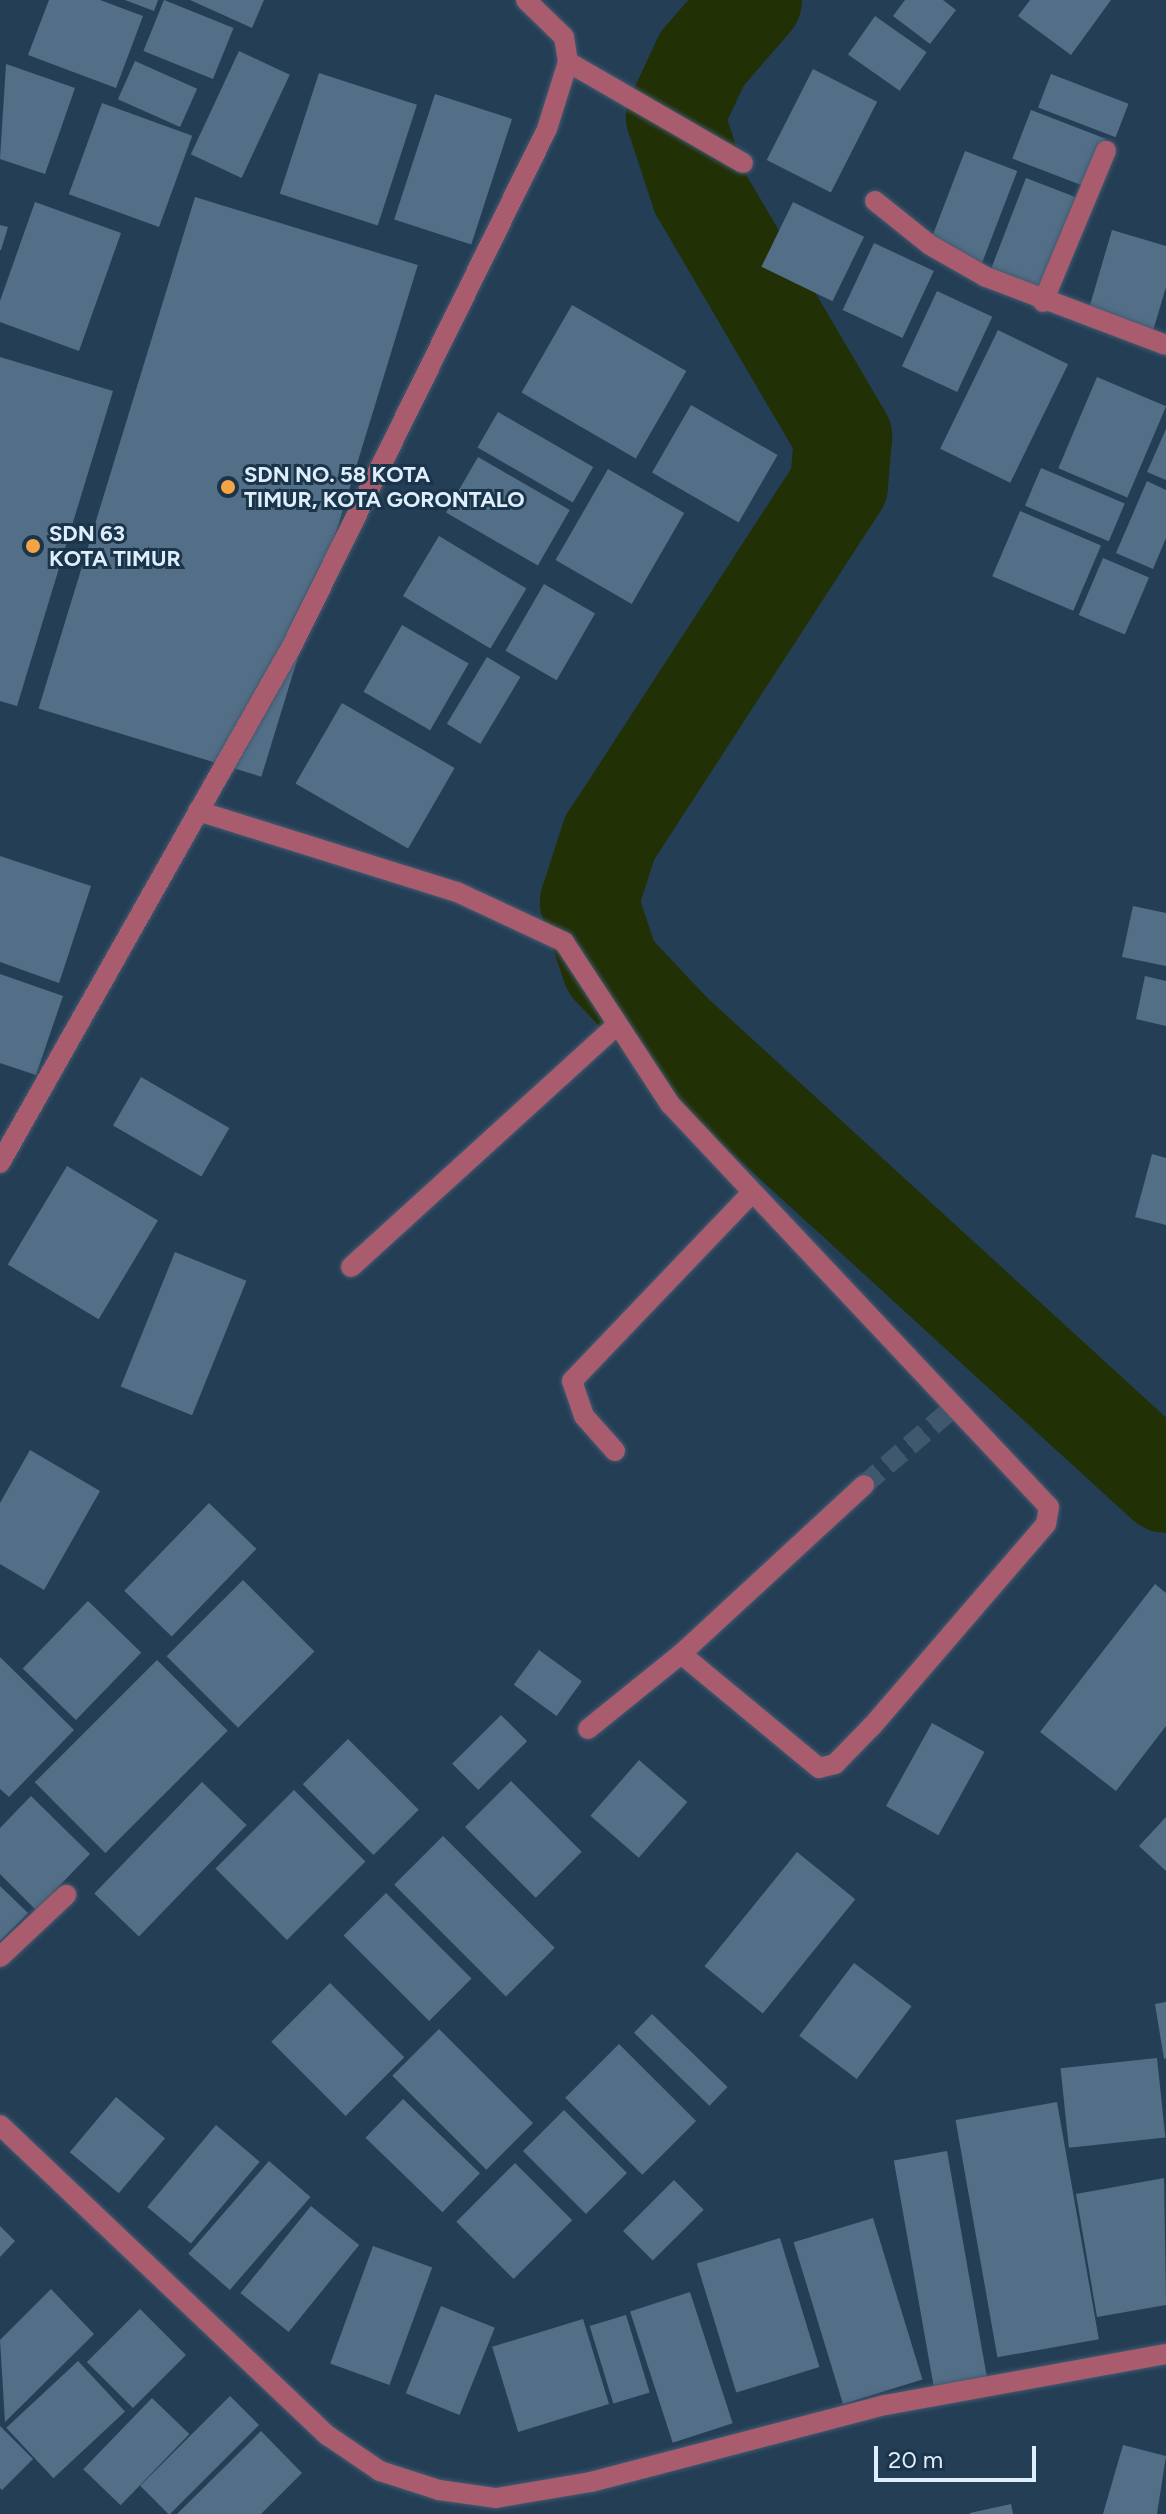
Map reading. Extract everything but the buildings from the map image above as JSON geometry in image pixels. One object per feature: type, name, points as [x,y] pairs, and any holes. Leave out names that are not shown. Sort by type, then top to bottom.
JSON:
[{"type":"street","points":[[3,1151],[293,644],[547,129],[568,62],[564,37],[526,0]]},
{"type":"street","points":[[568,62],[693,130],[743,163]]},
{"type":"street","points":[[1043,302],[1106,151]]},
{"type":"street","points":[[875,201],[930,245],[1043,302],[1166,345]]},
{"type":"street","points":[[198,811],[457,892],[564,942],[670,1104],[751,1194],[1049,1507],[1046,1524],[835,1764],[810,1765],[681,1654]]},
{"type":"street","points":[[351,1267],[617,1025]]},
{"type":"street","points":[[615,1451],[584,1416],[572,1381],[751,1194]]},
{"type":"street","points":[[588,1729],[681,1654],[864,1485]]},
{"type":"street","points":[[0,1957],[66,1895]]},
{"type":"street","points":[[0,2125],[327,2435],[380,2471],[439,2490],[496,2498],[591,2482],[885,2405],[1166,2354]]},
{"type":"waterway","points":[[753,0],[702,59],[675,117],[700,193],[843,437],[839,485],[610,837],[589,902],[611,967],[673,1033],[1166,1484]]},
{"type":"tunnel","points":[[864,1485],[954,1407]]},
{"type":"place","name":"SDN NO. 58 KOTA TIMUR, KOTA GORONTALO","points":[[228,487]]},
{"type":"place","name":"SDN 63 KOTA TIMUR","points":[[33,546]]}]
